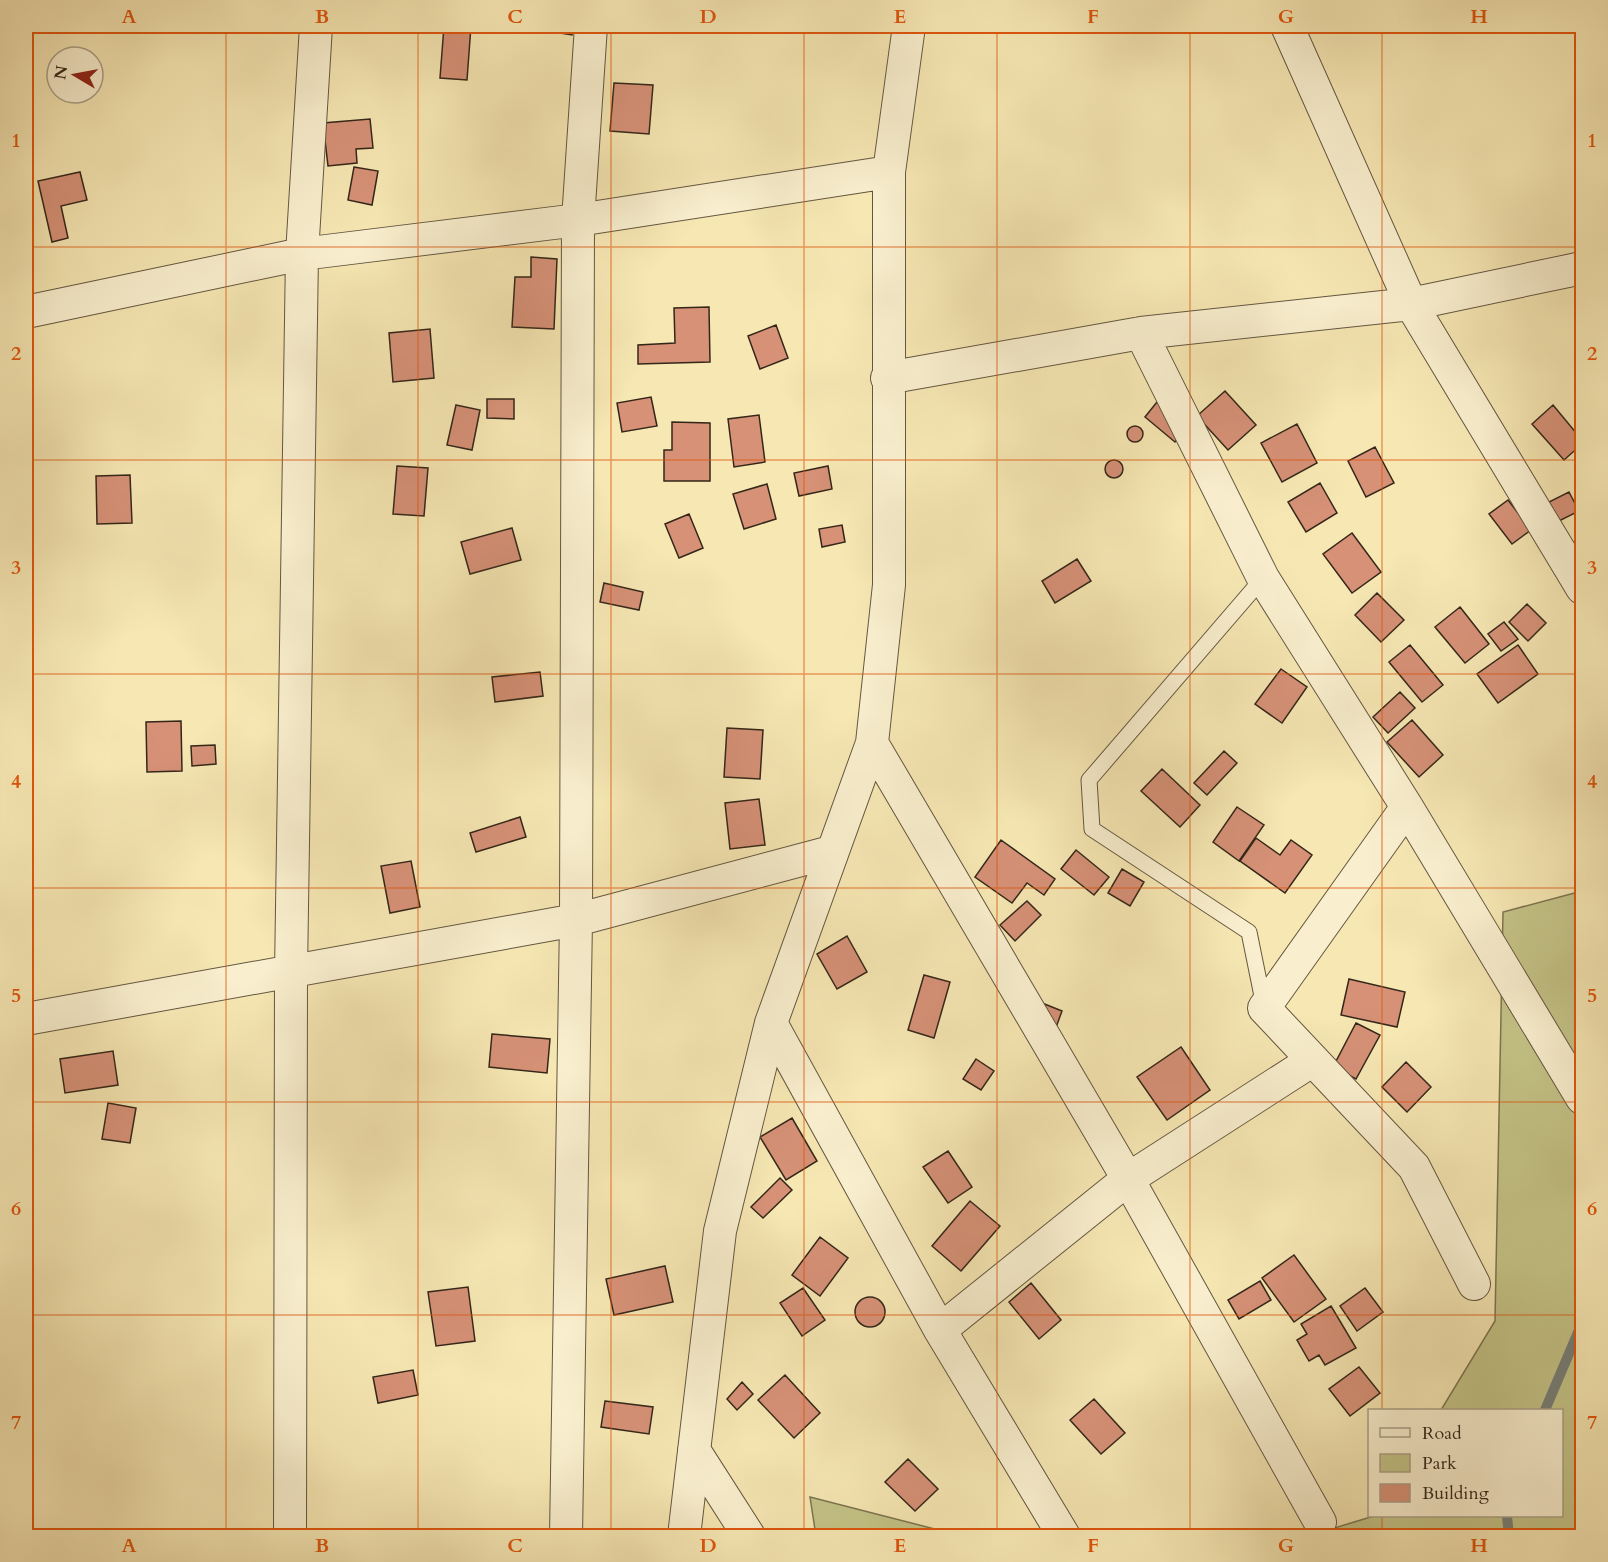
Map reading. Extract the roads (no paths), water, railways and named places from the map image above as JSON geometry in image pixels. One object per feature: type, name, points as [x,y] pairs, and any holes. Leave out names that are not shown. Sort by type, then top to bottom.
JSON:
[{"type":"street","points":[[290,1536],[291,973],[302,255],[316,26]]},
{"type":"street","points":[[566,1536],[576,920],[578,220],[591,26]]},
{"type":"street","points":[[684,1536],[720,1231],[771,1023],[872,743],[889,585],[887,378],[889,172],[909,26]]},
{"type":"street","points":[[1287,26],[1411,304],[1582,588]]},
{"type":"street","points":[[26,312],[302,255],[578,220],[889,172]]},
{"type":"street","points":[[887,378],[1141,333],[1411,304],[1582,268]]},
{"type":"street","points":[[1141,333],[1263,578],[1407,807],[1582,1098]]},
{"type":"street","points":[[872,743],[1128,1179],[1320,1522]]},
{"type":"street","points":[[1407,807],[1264,1008],[1414,1167],[1474,1284]]},
{"type":"street","points":[[26,1019],[576,920],[831,852]]},
{"type":"street","points":[[771,1023],[940,1330],[1064,1536]]},
{"type":"street","points":[[940,1330],[1128,1179],[1314,1060]]},
{"type":"street","points":[[694,1450],[748,1536]]},
{"type":"lane","points":[[1263,578],[1089,780],[1092,829],[1249,932],[1264,1008]]},
{"type":"waterway","points":[[1545,1409],[1582,1323]]},
{"type":"waterway","points":[[1507,1517],[1509,1536]]}]
